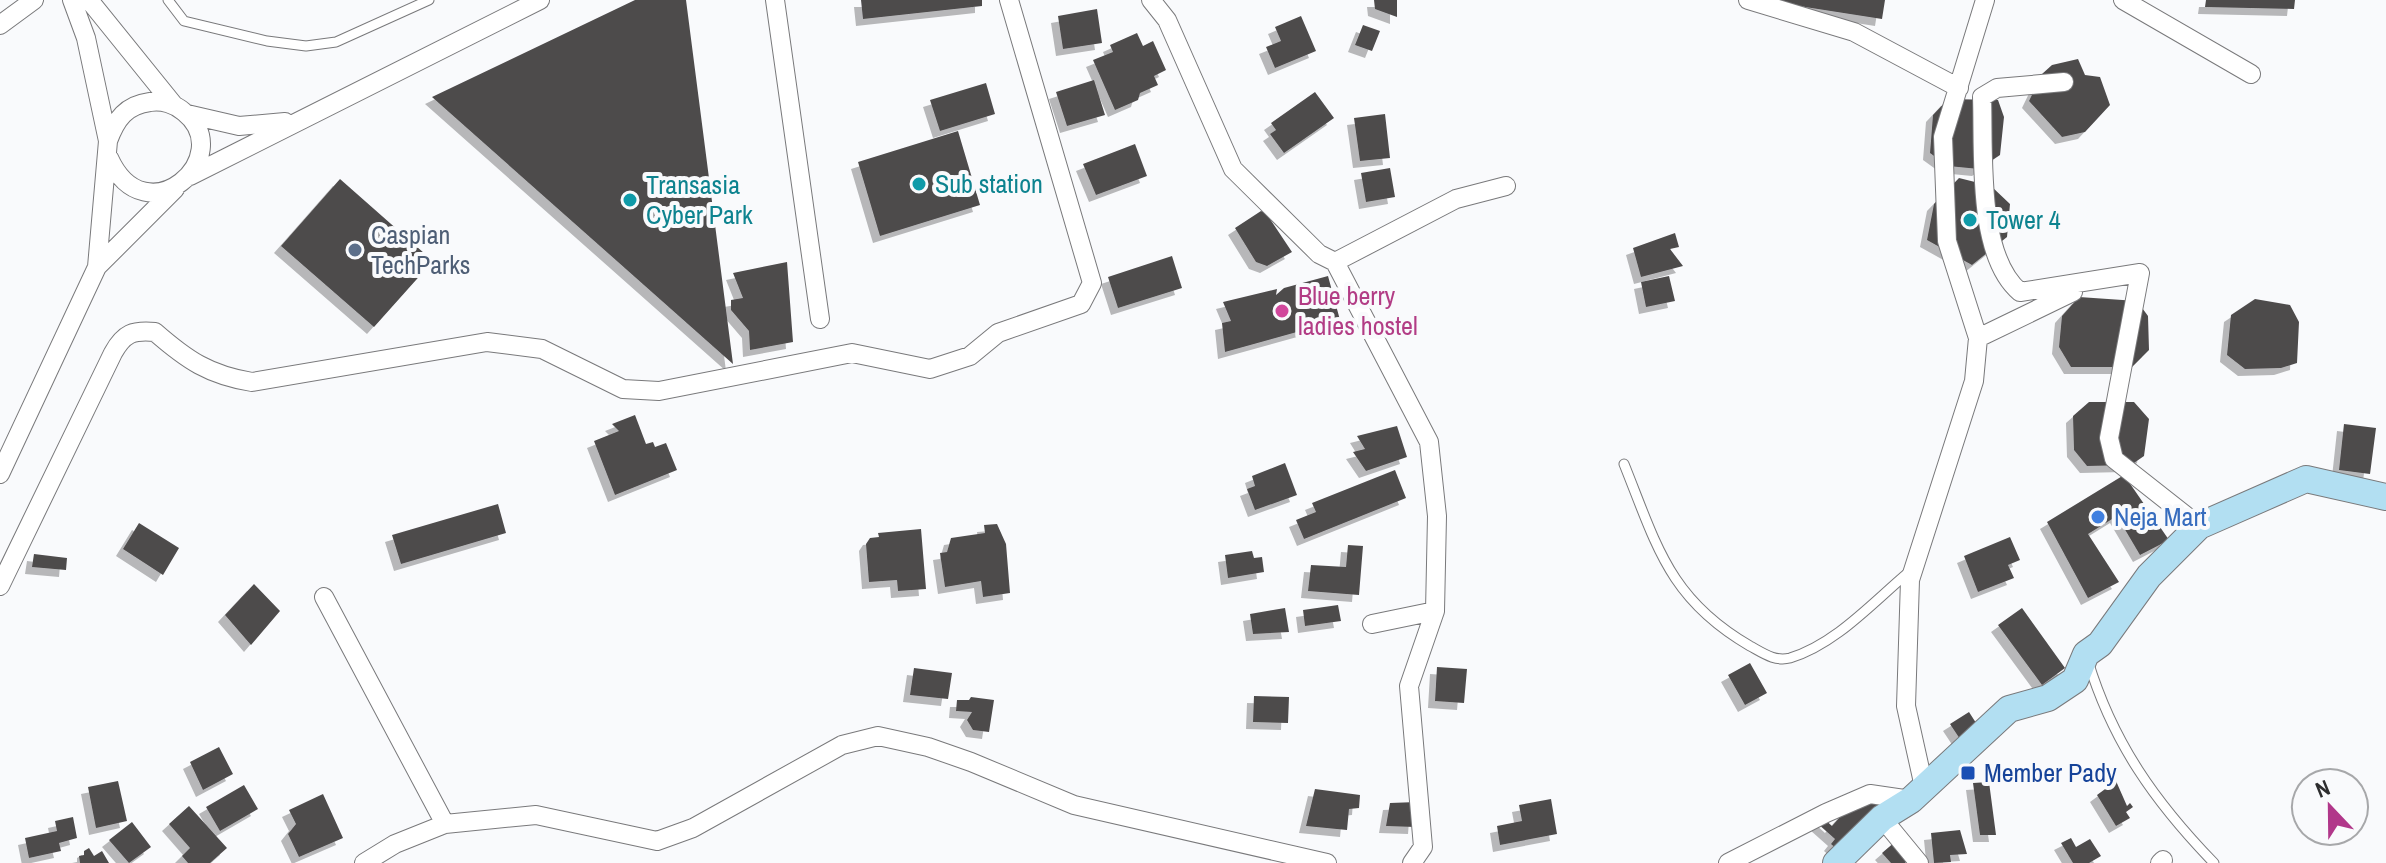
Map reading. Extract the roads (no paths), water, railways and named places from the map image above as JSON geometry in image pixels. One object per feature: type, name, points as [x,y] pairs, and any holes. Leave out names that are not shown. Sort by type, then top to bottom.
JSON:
[{"type":"main road","points":[[1836,863],[1882,818],[1918,794],[2009,709],[2048,698],[2075,680],[2086,654],[2100,644],[2149,576],[2199,526],[2306,479],[2386,497]]},
{"type":"street","points":[[0,25],[34,0]]},
{"type":"street","points":[[72,0],[86,38],[116,173],[128,185],[144,192],[161,192],[184,182],[300,119],[456,45],[540,0]]},
{"type":"street","points":[[89,0],[196,128],[201,144],[198,161],[184,182],[97,267]]},
{"type":"street","points":[[775,0],[820,319]]},
{"type":"street","points":[[0,586],[113,353],[122,337],[132,332],[155,332],[180,354],[218,377],[252,382],[487,342],[542,349],[623,389],[659,391],[852,353],[930,369],[970,356],[998,333],[1081,304],[1092,283],[1009,0]]},
{"type":"street","points":[[1151,0],[1167,20],[1233,169],[1319,254],[1335,262],[1429,442],[1437,516],[1435,611],[1409,686],[1423,847],[1412,863]]},
{"type":"street","points":[[1728,863],[1870,794],[1918,794],[1906,706],[1910,580],[1974,381],[1978,338],[1947,241],[1943,137],[1985,0]]},
{"type":"street","points":[[2123,0],[2251,74]]},
{"type":"street","points":[[1753,1],[1854,32],[1959,88]]},
{"type":"street","points":[[2064,82],[1997,88],[1982,97],[1988,229],[2010,284],[2020,292],[2140,273],[2109,438],[2114,459],[2199,526]]},
{"type":"street","points":[[0,474],[97,267],[114,125],[132,107],[156,101],[239,126],[258,127],[300,119]]},
{"type":"street","points":[[1335,262],[1456,199],[1506,186]]},
{"type":"street","points":[[1978,338],[2073,292]]},
{"type":"street","points":[[324,597],[445,824]]},
{"type":"street","points":[[1372,624],[1435,611]]},
{"type":"street","points":[[364,863],[395,844],[445,824],[536,815],[657,841],[693,828],[842,745],[878,736],[957,757],[1074,805],[1327,863]]},
{"type":"street","points":[[1882,818],[1919,863]]},
{"type":"lane","points":[[168,0],[184,21],[267,41],[306,46],[336,42],[429,0]]},
{"type":"lane","points":[[1624,464],[1677,586],[1705,615],[1771,658],[1787,659],[1820,645],[1914,567]]},
{"type":"lane","points":[[2086,654],[2112,728],[2129,759],[2187,835],[2214,863]]},
{"type":"place","name":"Sub station","points":[[919,184]]},
{"type":"place","name":"Transasia Cyber Park","points":[[630,200]]},
{"type":"place","name":"Tower 4","points":[[1970,220]]},
{"type":"place","name":"Caspian TechParks","points":[[355,250]]},
{"type":"place","name":"Blue berry ladies hostel","points":[[1282,311]]},
{"type":"place","name":"Neja Mart","points":[[2098,517]]},
{"type":"place","name":"Member Pady","points":[[1968,773]]}]
